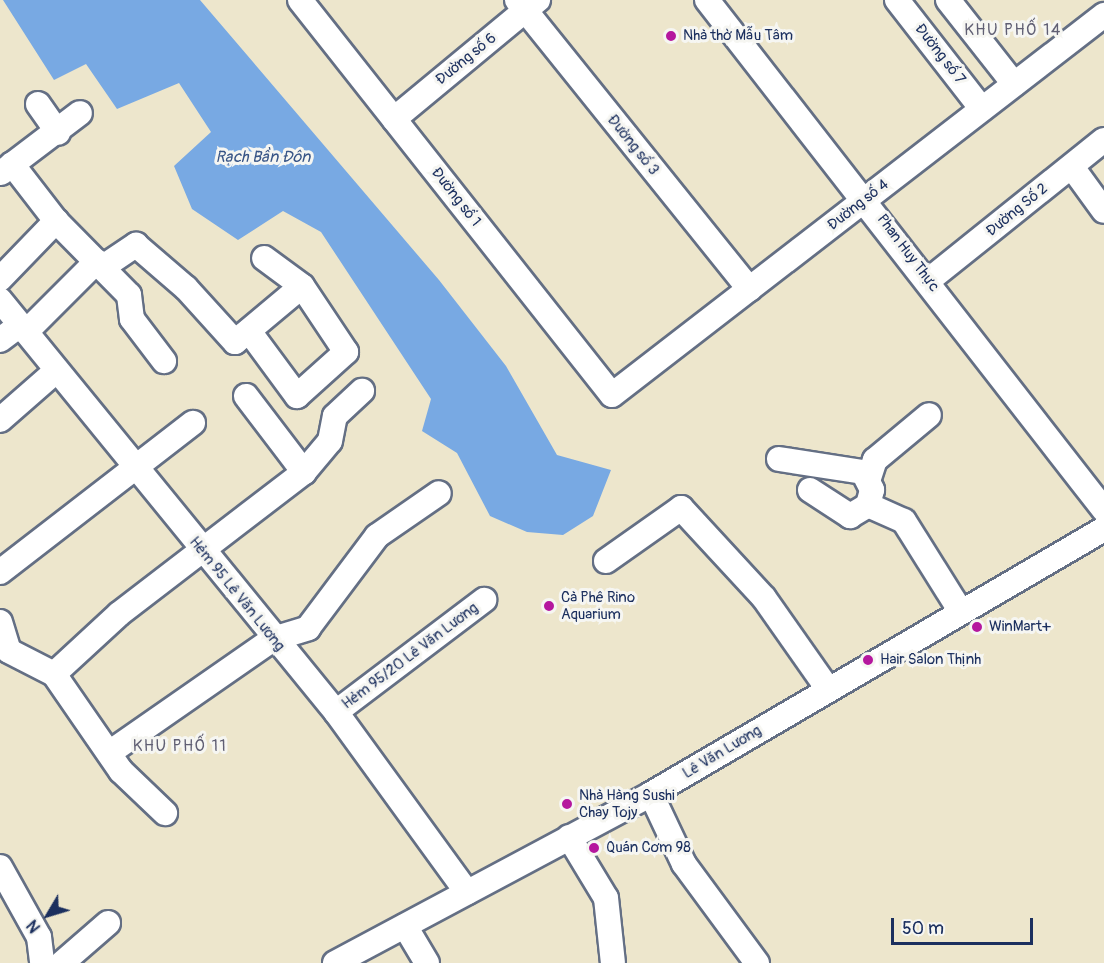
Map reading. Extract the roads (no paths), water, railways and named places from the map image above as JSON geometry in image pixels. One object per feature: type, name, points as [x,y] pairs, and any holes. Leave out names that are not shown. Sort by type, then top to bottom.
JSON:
[{"type":"street","name":"Đường số 1","points":[[300,0],[612,395]]},
{"type":"street","name":"Phan Huy Thực","points":[[707,0],[866,198],[1104,510]]},
{"type":"street","name":"Đường số 7","points":[[897,0],[982,109]]},
{"type":"street","points":[[948,0],[1014,84]]},
{"type":"street","name":"Đường số 6","points":[[394,119],[527,4]]},
{"type":"street","name":"Đường số 3","points":[[527,4],[748,289]]},
{"type":"street","name":"Đường số 4","points":[[612,395],[1104,15]]},
{"type":"street","points":[[38,104],[58,133]]},
{"type":"street","points":[[80,113],[58,133],[6,169],[129,295],[132,318],[164,361]]},
{"type":"street","name":"Đường Số 2","points":[[929,280],[1104,140]]},
{"type":"street","points":[[1072,167],[1104,211]]},
{"type":"street","points":[[0,279],[56,220]]},
{"type":"street","points":[[0,340],[23,329],[100,264],[136,244],[186,288],[235,342],[302,286]]},
{"type":"street","points":[[249,331],[297,396],[312,385],[346,352],[302,286],[264,258]]},
{"type":"street","name":"Hẻm 95 Lê Văn Lương","points":[[0,300],[273,639],[336,712],[467,892]]},
{"type":"street","points":[[0,420],[56,370]]},
{"type":"street","points":[[312,385],[335,416]]},
{"type":"street","points":[[54,674],[119,614],[304,472],[330,441],[335,416],[362,392]]},
{"type":"street","points":[[246,396],[304,472]]},
{"type":"street","points":[[868,505],[869,478],[875,460],[929,415]]},
{"type":"street","points":[[0,572],[133,465],[193,423]]},
{"type":"street","points":[[779,459],[856,469],[869,478]]},
{"type":"street","points":[[810,490],[850,516],[868,505]]},
{"type":"street","points":[[108,753],[273,639],[308,628],[377,536],[439,493]]},
{"type":"street","points":[[868,505],[904,520],[961,612]]},
{"type":"street","points":[[606,561],[681,508],[764,598],[828,689]]},
{"type":"street","name":"Lê Văn Lương","points":[[335,963],[651,794],[1104,529]]},
{"type":"street","name":"Hẻm 95/20 Lê Văn Lương","points":[[336,712],[484,600]]},
{"type":"street","points":[[0,622],[9,651],[54,674],[108,753],[165,813]]},
{"type":"street","points":[[651,794],[684,864],[757,963]]},
{"type":"street","points":[[569,837],[606,898],[613,963]]},
{"type":"street","points":[[0,867],[39,937],[42,963]]},
{"type":"street","points":[[62,963],[108,923]]},
{"type":"street","points":[[405,926],[427,963]]},
{"type":"water","name":"Rạch Bần Đôn","points":[[3,0],[200,0],[439,280],[506,366],[557,455],[611,470],[593,516],[563,535],[527,532],[490,516],[457,453],[422,431],[431,399],[321,232],[283,211],[238,240],[192,209],[174,166],[211,132],[179,83],[117,109],[86,64],[54,80]]},
{"type":"place","name":"Nhà thờ Mẫu Tâm","points":[[671,36]]},
{"type":"place","name":"Cà Phê Rino Aquarium","points":[[549,606]]},
{"type":"place","name":"WinMart+","points":[[977,627]]},
{"type":"place","name":"Hair Salon Thịnh","points":[[868,660]]},
{"type":"place","name":"Nhà Hàng Sushi Chay Tojy","points":[[567,804]]},
{"type":"place","name":"Quán Cơm 98","points":[[594,848]]},
{"type":"district","name":"KHU PHỐ 14","points":[[1013,30]]},
{"type":"district","name":"KHU PHỐ 11","points":[[180,746]]}]
